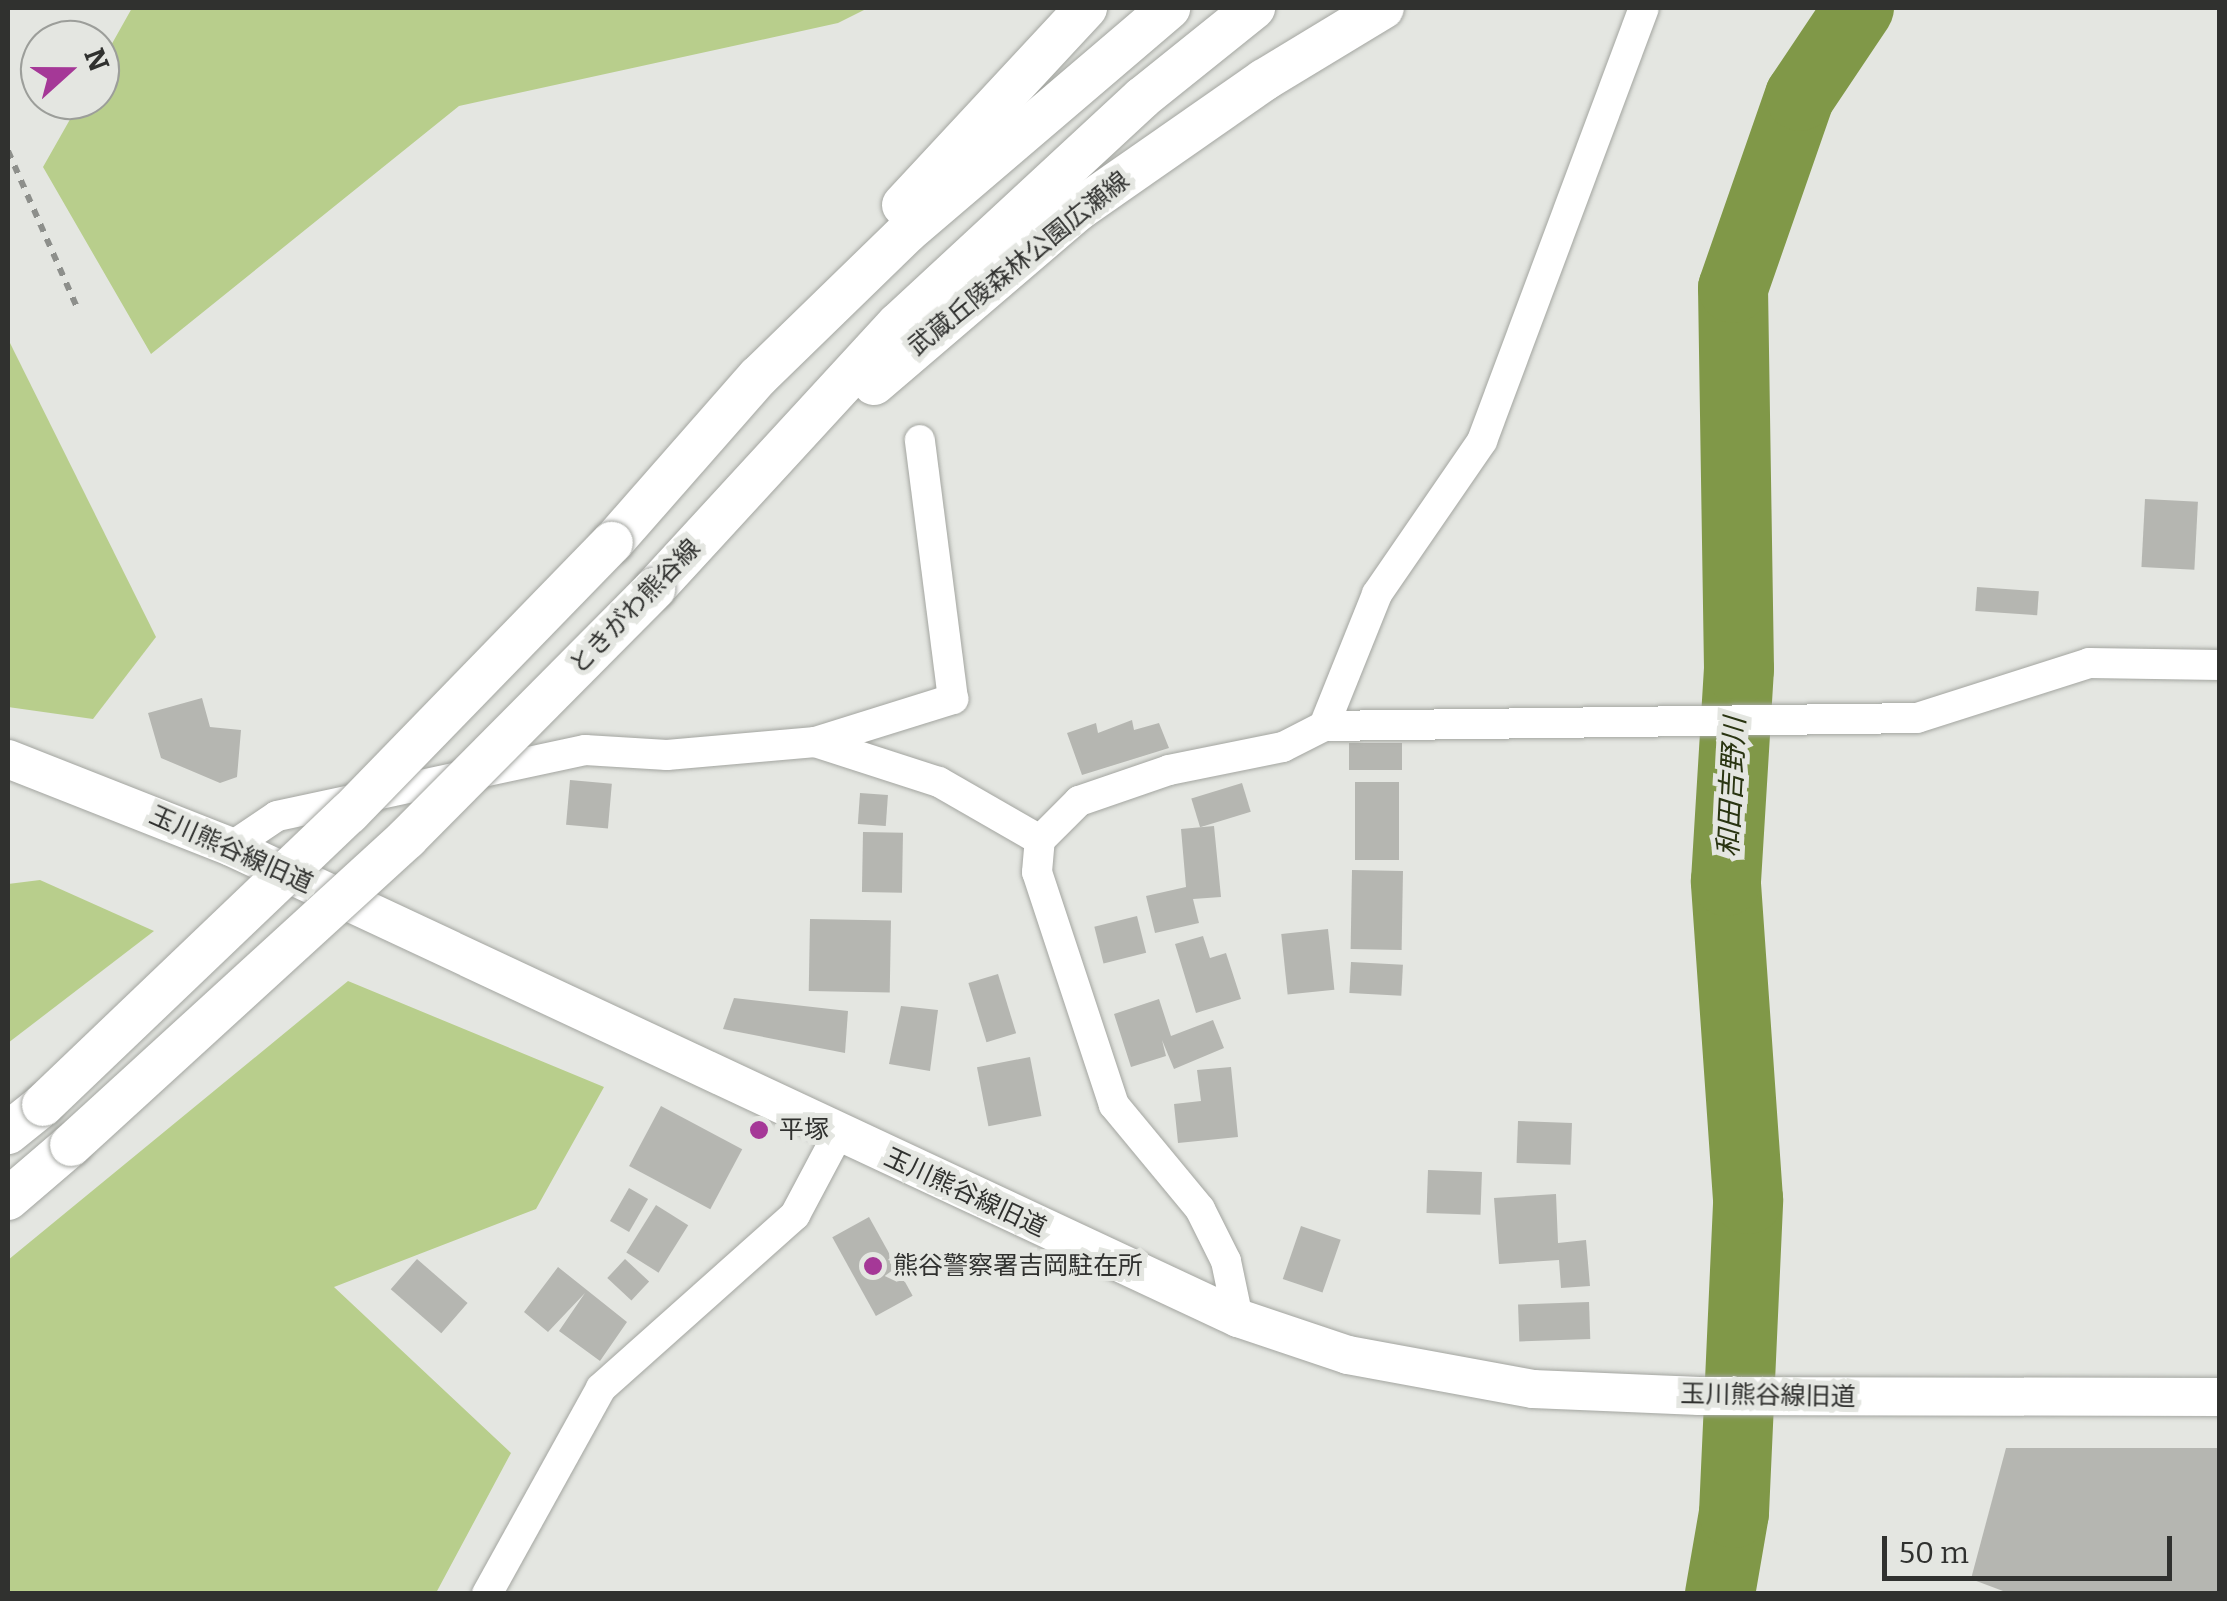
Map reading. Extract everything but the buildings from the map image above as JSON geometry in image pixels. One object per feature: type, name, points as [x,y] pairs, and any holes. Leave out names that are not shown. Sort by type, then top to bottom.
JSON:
[{"type":"main road","points":[[8,1132],[42,1105],[349,813],[612,544],[933,170],[1086,8]]},
{"type":"main road","points":[[758,377],[1038,113],[1169,8]]},
{"type":"main road","name":"ときがわ熊谷線","points":[[8,1199],[407,838],[654,589],[898,324],[1008,218],[1254,8]]},
{"type":"main road","name":"武蔵丘陵森林公園広瀬線","points":[[724,513],[1079,208],[1264,80],[1383,8]]},
{"type":"street","points":[[1324,726],[1377,594],[1482,442],[1644,8]]},
{"type":"street","points":[[231,847],[277,816],[586,750],[667,756],[815,742],[953,698],[920,440]]},
{"type":"street","points":[[1238,1318],[1226,1260],[1200,1209],[1114,1105],[1036,872],[1040,840],[1079,800],[1169,770],[1283,747],[1324,726],[1917,718],[2089,664],[2220,665]]},
{"type":"street","points":[[815,742],[939,782],[1040,840]]},
{"type":"street","name":"玉川熊谷線旧道","points":[[8,759],[231,847],[1238,1318],[1436,1376],[1533,1389],[1700,1396],[2220,1397]]},
{"type":"street","points":[[488,1594],[601,1388],[795,1215],[838,1134]]},
{"type":"path","points":[[8,151],[78,310]]},
{"type":"green space","points":[[132,8],[868,8],[838,23],[459,106],[151,354],[43,167],[70,120],[120,120],[120,29]]},
{"type":"green space","points":[[8,339],[156,637],[93,719],[8,707]]},
{"type":"green space","points":[[40,880],[154,931],[8,1043],[8,884]]},
{"type":"green space","points":[[348,981],[604,1087],[536,1209],[334,1287],[511,1453],[436,1593],[8,1593],[8,1260]]},
{"type":"waterway","name":"和田吉野川","points":[[1720,1594],[1734,1513],[1748,1199],[1726,881],[1739,669],[1733,288],[1800,96],[1859,8]]},
{"type":"place","name":"平塚","points":[[759,1130]]},
{"type":"place","name":"熊谷警察署吉岡駐在所","points":[[873,1266]]}]
